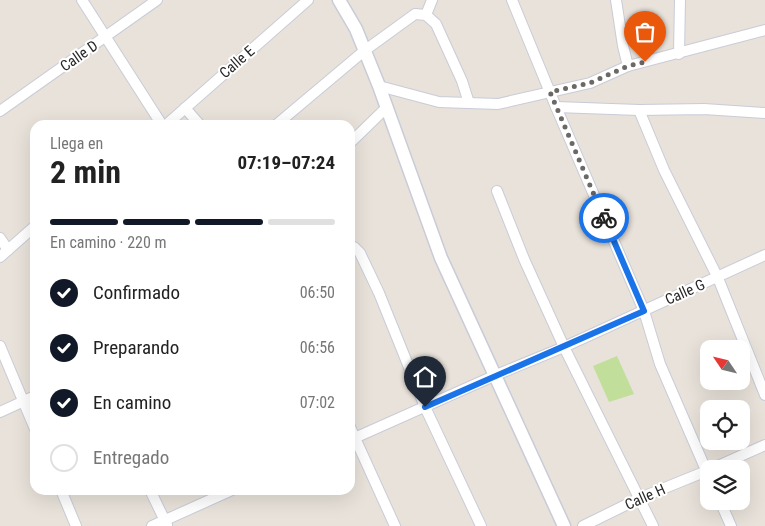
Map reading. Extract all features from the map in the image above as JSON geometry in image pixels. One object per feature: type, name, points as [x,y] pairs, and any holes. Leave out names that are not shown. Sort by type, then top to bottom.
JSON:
[{"type":"street","points":[[82,0],[159,120]]},
{"type":"street","name":"Calle D","points":[[0,111],[157,0]]},
{"type":"street","name":"Calle E","points":[[172,120],[308,0]]},
{"type":"street","points":[[340,0],[356,29],[379,86],[441,258],[564,526]]},
{"type":"street","points":[[426,15],[432,0]]},
{"type":"street","points":[[512,0],[644,311],[660,364],[704,460]]},
{"type":"street","points":[[616,0],[628,66]]},
{"type":"street","points":[[679,54],[680,0]]},
{"type":"street","points":[[282,120],[364,51],[415,14],[426,15],[436,24],[462,81],[469,103]]},
{"type":"street","points":[[379,86],[439,102],[498,104],[590,83],[628,66],[765,30]]},
{"type":"street","points":[[355,138],[387,107]]},
{"type":"street","points":[[556,107],[639,110],[704,109],[765,113]]},
{"type":"street","points":[[185,108],[196,120]]},
{"type":"street","points":[[639,110],[664,170],[718,278],[765,396]]},
{"type":"street","points":[[497,191],[524,258],[564,347],[653,526]]},
{"type":"street","points":[[0,238],[4,253],[30,232]]},
{"type":"street","points":[[355,248],[360,253],[379,293],[425,407],[481,526]]},
{"type":"street","name":"Calle G","points":[[355,439],[718,278],[765,255]]},
{"type":"street","points":[[0,346],[30,417]]},
{"type":"street","points":[[0,412],[30,399]]},
{"type":"street","points":[[355,444],[395,526]]},
{"type":"street","name":"Calle H","points":[[734,460],[765,445]]},
{"type":"street","name":"Calle H","points":[[583,526],[640,498],[700,475]]},
{"type":"street","points":[[63,495],[76,526]]},
{"type":"street","points":[[152,495],[166,523]]},
{"type":"street","points":[[152,526],[166,523],[222,495]]},
{"type":"street","points":[[724,510],[731,526]]},
{"type":"green space","points":[[617,356],[634,394],[609,402],[593,366]]},
{"type":"way so far","points":[[604,218],[550,92],[590,83],[628,66],[645,62]]},
{"type":"route","points":[[425,407],[644,311],[604,218]]}]
